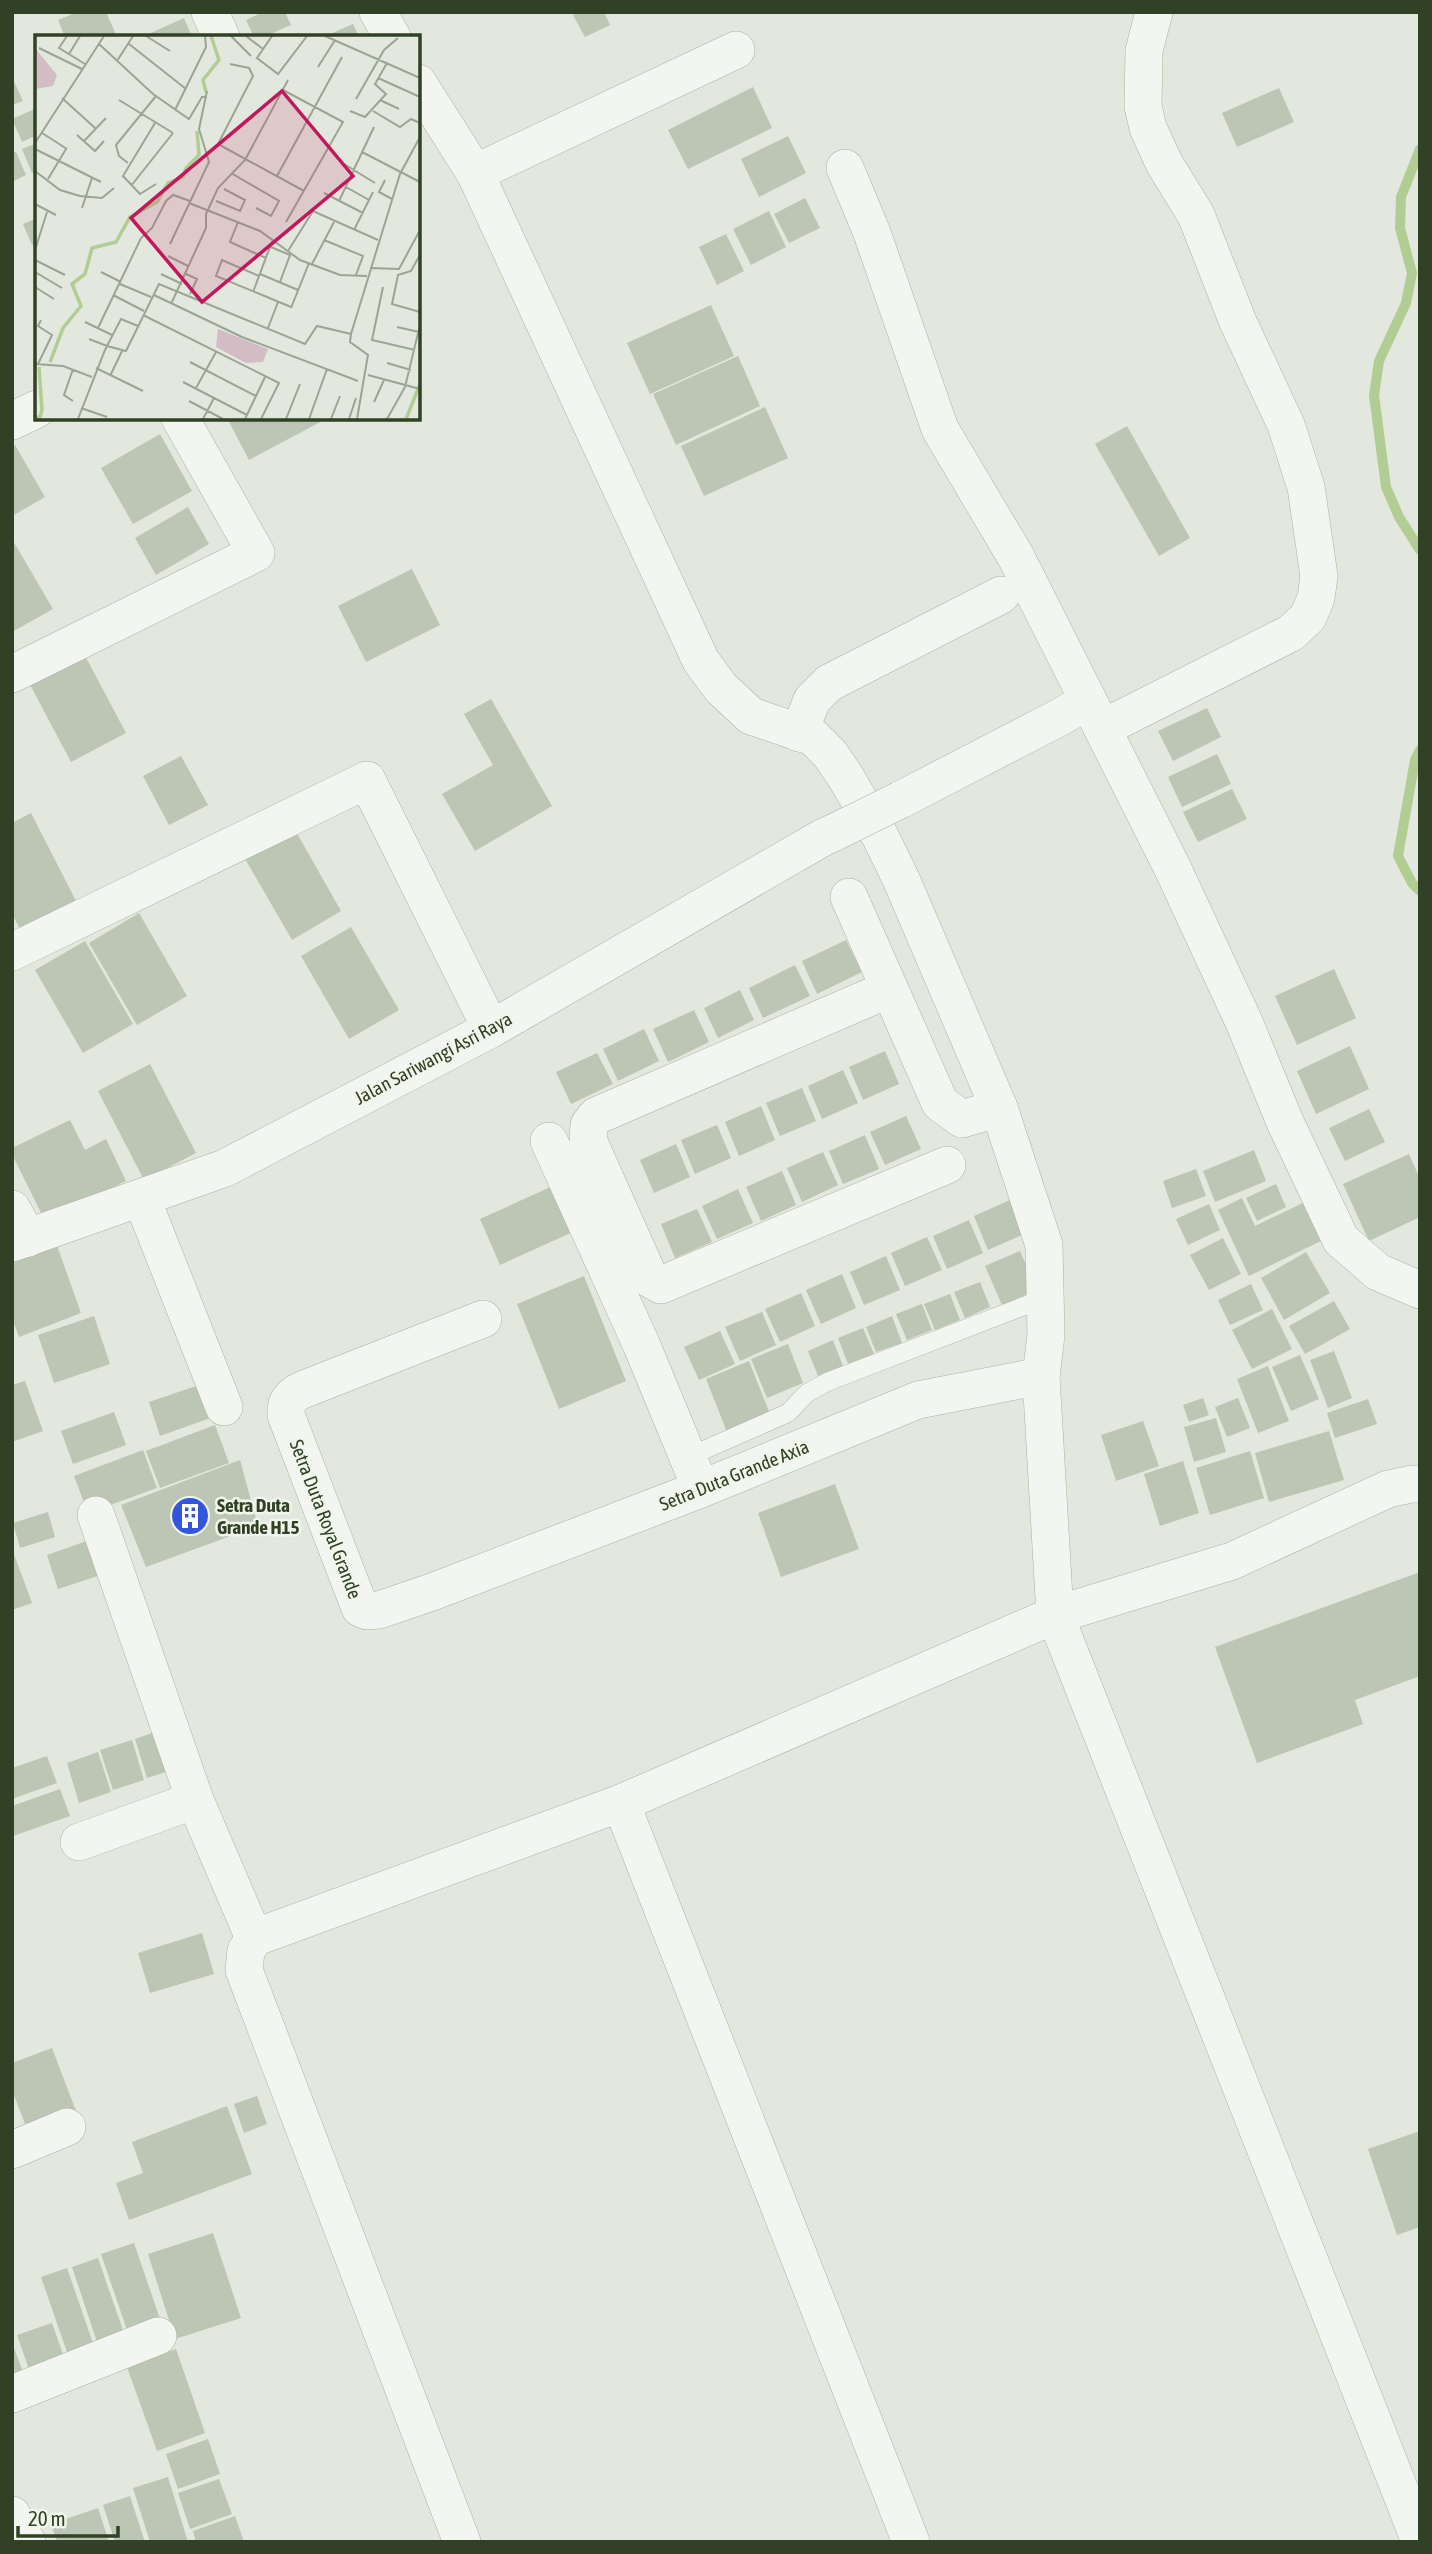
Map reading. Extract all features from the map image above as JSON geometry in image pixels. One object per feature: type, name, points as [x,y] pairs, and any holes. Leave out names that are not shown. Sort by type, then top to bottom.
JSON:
[{"type":"street","points":[[210,12],[220,35]]},
{"type":"street","points":[[379,12],[391,35]]},
{"type":"street","name":"Jalan Sariwangi Asri Raya","points":[[18,1230],[142,1199],[225,1168],[491,1028],[822,838],[1064,715],[1096,714],[1291,633],[1308,617],[1316,598],[1319,576],[1306,487],[1286,425],[1238,322],[1196,215],[1164,163],[1147,128],[1143,106],[1144,51],[1154,12]]},
{"type":"street","points":[[475,173],[736,51]]},
{"type":"street","points":[[420,86],[475,173],[701,661],[721,688],[751,716],[813,737],[830,754],[880,836],[901,879],[999,1108],[1044,1245],[1046,1335],[1041,1377],[1055,1615],[1420,2541]]},
{"type":"street","points":[[845,168],[872,233],[940,429],[1016,557],[1172,866],[1244,1022],[1285,1122],[1341,1240],[1378,1272],[1420,1290]]},
{"type":"street","points":[[12,421],[35,410]]},
{"type":"street","points":[[12,674],[256,553],[181,420]]},
{"type":"street","points":[[799,733],[812,700],[829,683],[1001,595]]},
{"type":"street","points":[[12,952],[367,780],[491,1028]]},
{"type":"street","points":[[849,897],[940,1103],[962,1119],[999,1108]]},
{"type":"street","points":[[889,989],[596,1116],[589,1125],[588,1140],[650,1279],[661,1285],[947,1165]]},
{"type":"street","points":[[549,1140],[642,1346],[694,1473]]},
{"type":"street","points":[[142,1199],[224,1407]]},
{"type":"street","name":"Setra Duta Royal Grande","points":[[432,1592],[379,1610],[367,1611],[360,1608],[286,1415],[286,1408],[293,1394],[483,1319]]},
{"type":"street","name":"Setra Duta Grande Axia","points":[[432,1592],[694,1473],[918,1400],[1041,1377]]},
{"type":"street","points":[[463,2542],[244,1969],[246,1951],[254,1938],[621,1803],[1055,1615],[1232,1561],[1388,1489],[1412,1483],[1420,1484]]},
{"type":"street","points":[[96,1515],[195,1800],[254,1938]]},
{"type":"street","points":[[79,1842],[195,1800]]},
{"type":"street","points":[[621,1803],[911,2542]]},
{"type":"street","points":[[12,2150],[67,2127]]},
{"type":"street","points":[[12,2394],[158,2336]]},
{"type":"street","points":[[12,2515],[27,2542]]},
{"type":"lane","points":[[694,1473],[788,1413],[807,1393],[827,1382],[1045,1298]]},
{"type":"building","points":[[77,12],[106,12],[116,35],[64,35],[58,20]]},
{"type":"building","points":[[263,12],[285,12],[291,25],[268,35],[253,35],[246,20]]},
{"type":"building","points":[[578,12],[604,12],[610,25],[585,37],[573,15]]},
{"type":"building","points":[[184,18],[191,35],[146,35]]},
{"type":"building","points":[[353,24],[358,35],[328,35]]},
{"type":"building","points":[[12,77],[23,101],[12,105]]},
{"type":"building","points":[[753,87],[772,128],[688,169],[668,130]]},
{"type":"building","points":[[1279,88],[1294,122],[1237,147],[1222,113]]},
{"type":"building","points":[[35,109],[35,136],[22,142],[12,119]]},
{"type":"building","points":[[788,136],[806,173],[759,197],[741,159]]},
{"type":"building","points":[[35,144],[35,172],[32,173],[22,149]]},
{"type":"building","points":[[16,152],[26,175],[12,182],[12,153]]},
{"type":"building","points":[[805,198],[820,228],[789,243],[774,214]]},
{"type":"building","points":[[769,211],[786,247],[751,265],[733,229]]},
{"type":"building","points":[[35,219],[35,244],[32,245],[23,224]]},
{"type":"building","points":[[726,234],[744,271],[717,285],[699,247]]},
{"type":"building","points":[[711,305],[734,356],[650,394],[627,343]]},
{"type":"building","points":[[738,356],[760,406],[676,445],[653,394]]},
{"type":"building","points":[[765,407],[788,458],[704,496],[681,446]]},
{"type":"building","points":[[228,420],[324,420],[249,460]]},
{"type":"building","points":[[1127,426],[1190,538],[1159,556],[1095,444]]},
{"type":"building","points":[[160,434],[192,491],[133,524],[101,468]]},
{"type":"building","points":[[15,445],[45,497],[12,516],[12,447]]},
{"type":"building","points":[[188,507],[209,544],[156,575],[135,538]]},
{"type":"building","points":[[12,539],[53,609],[12,632]]},
{"type":"building","points":[[412,569],[440,625],[366,662],[338,606]]},
{"type":"building","points":[[82,650],[126,733],[71,762],[27,679]]},
{"type":"building","points":[[491,699],[552,806],[475,851],[442,794],[493,765],[464,714]]},
{"type":"building","points":[[1207,708],[1221,737],[1173,761],[1158,731]]},
{"type":"building","points":[[1217,754],[1231,784],[1182,807],[1168,777]]},
{"type":"building","points":[[181,756],[208,805],[169,825],[143,776]]},
{"type":"building","points":[[1232,789],[1247,819],[1198,842],[1183,812]]},
{"type":"building","points":[[31,813],[76,901],[20,929],[12,914],[12,823]]},
{"type":"building","points":[[294,828],[341,911],[292,940],[244,857]]},
{"type":"building","points":[[139,913],[187,996],[137,1025],[89,943]]},
{"type":"building","points":[[351,927],[399,1010],[349,1039],[301,956]]},
{"type":"building","points":[[846,940],[862,972],[817,994],[802,961]]},
{"type":"building","points":[[85,941],[133,1024],[83,1053],[35,970]]},
{"type":"building","points":[[795,965],[810,996],[763,1018],[749,988]]},
{"type":"building","points":[[1334,969],[1356,1018],[1297,1045],[1275,996]]},
{"type":"building","points":[[740,990],[754,1020],[718,1038],[704,1008]]},
{"type":"building","points":[[694,1010],[709,1042],[668,1062],[653,1029]]},
{"type":"building","points":[[644,1029],[659,1061],[618,1081],[603,1049]]},
{"type":"building","points":[[1350,1046],[1369,1089],[1316,1114],[1297,1071]]},
{"type":"building","points":[[885,1051],[899,1084],[863,1100],[849,1067]]},
{"type":"building","points":[[597,1053],[613,1084],[571,1104],[556,1072]]},
{"type":"building","points":[[150,1064],[196,1153],[144,1180],[98,1091]]},
{"type":"building","points":[[843,1070],[858,1103],[822,1119],[808,1086]]},
{"type":"building","points":[[802,1088],[816,1121],[780,1136],[766,1103]]},
{"type":"building","points":[[761,1106],[775,1140],[739,1156],[725,1122]]},
{"type":"building","points":[[1369,1109],[1385,1142],[1345,1161],[1329,1128]]},
{"type":"building","points":[[906,1116],[921,1149],[885,1165],[870,1132]]},
{"type":"building","points":[[70,1120],[85,1150],[106,1139],[126,1181],[45,1221],[12,1154],[12,1148]]},
{"type":"building","points":[[717,1125],[731,1158],[695,1174],[681,1140]]},
{"type":"building","points":[[865,1135],[879,1169],[843,1184],[829,1151]]},
{"type":"building","points":[[676,1144],[690,1177],[654,1193],[640,1160]]},
{"type":"building","points":[[1254,1150],[1266,1181],[1215,1202],[1203,1171]]},
{"type":"building","points":[[823,1152],[838,1185],[802,1202],[787,1168]]},
{"type":"building","points":[[1409,1154],[1420,1179],[1420,1217],[1369,1241],[1343,1184]]},
{"type":"building","points":[[1196,1169],[1206,1196],[1172,1208],[1163,1181]]},
{"type":"building","points":[[782,1171],[796,1205],[761,1221],[746,1187]]},
{"type":"building","points":[[1276,1184],[1286,1207],[1257,1221],[1246,1198]]},
{"type":"building","points":[[555,1185],[575,1231],[500,1265],[480,1219]]},
{"type":"building","points":[[738,1189],[753,1223],[717,1239],[702,1206]]},
{"type":"building","points":[[1242,1198],[1255,1226],[1307,1201],[1325,1239],[1249,1276],[1218,1210]]},
{"type":"building","points":[[1010,1200],[1024,1234],[988,1250],[974,1216]]},
{"type":"building","points":[[1209,1204],[1220,1230],[1188,1245],[1176,1219]]},
{"type":"building","points":[[697,1209],[712,1242],[675,1258],[661,1224]]},
{"type":"building","points":[[969,1220],[983,1253],[947,1269],[933,1236]]},
{"type":"building","points":[[54,1237],[81,1313],[19,1337],[12,1318],[12,1253]]},
{"type":"building","points":[[927,1237],[942,1270],[905,1286],[891,1253]]},
{"type":"building","points":[[1223,1238],[1241,1274],[1209,1290],[1190,1255]]},
{"type":"building","points":[[1020,1251],[1037,1290],[1002,1305],[985,1266]]},
{"type":"building","points":[[1306,1252],[1330,1293],[1284,1320],[1261,1278]]},
{"type":"building","points":[[886,1256],[900,1290],[864,1305],[850,1272]]},
{"type":"building","points":[[842,1274],[856,1308],[821,1324],[806,1290]]},
{"type":"building","points":[[584,1276],[626,1381],[559,1409],[517,1304]]},
{"type":"building","points":[[980,1282],[990,1307],[965,1318],[954,1292]]},
{"type":"building","points":[[1251,1284],[1263,1310],[1230,1325],[1218,1300]]},
{"type":"building","points":[[801,1293],[815,1326],[780,1342],[765,1309]]},
{"type":"building","points":[[950,1294],[960,1320],[935,1330],[924,1304]]},
{"type":"building","points":[[1334,1301],[1350,1329],[1305,1354],[1289,1326]]},
{"type":"building","points":[[922,1304],[932,1330],[907,1340],[896,1314]]},
{"type":"building","points":[[1272,1309],[1292,1349],[1252,1369],[1232,1330]]},
{"type":"building","points":[[762,1312],[776,1345],[740,1361],[725,1327]]},
{"type":"building","points":[[94,1316],[110,1364],[54,1383],[38,1335]]},
{"type":"building","points":[[892,1316],[902,1343],[876,1352],[866,1327]]},
{"type":"building","points":[[863,1328],[874,1354],[848,1364],[838,1338]]},
{"type":"building","points":[[720,1331],[735,1364],[699,1380],[684,1347]]},
{"type":"building","points":[[833,1340],[843,1366],[818,1376],[808,1351]]},
{"type":"building","points":[[788,1344],[803,1383],[767,1398],[751,1359]]},
{"type":"building","points":[[1334,1351],[1352,1398],[1328,1408],[1310,1360]]},
{"type":"building","points":[[1300,1355],[1319,1399],[1291,1411],[1272,1367]]},
{"type":"building","points":[[749,1361],[770,1414],[727,1432],[706,1379]]},
{"type":"building","points":[[1268,1366],[1289,1421],[1258,1433],[1237,1379]]},
{"type":"building","points":[[25,1381],[43,1431],[12,1442],[12,1385]]},
{"type":"building","points":[[202,1384],[213,1417],[160,1436],[149,1402]]},
{"type":"building","points":[[1203,1398],[1209,1415],[1189,1422],[1183,1405]]},
{"type":"building","points":[[1238,1398],[1250,1428],[1227,1437],[1215,1407]]},
{"type":"building","points":[[1368,1399],[1377,1424],[1335,1438],[1327,1413]]},
{"type":"building","points":[[114,1412],[126,1445],[73,1464],[61,1431]]},
{"type":"building","points":[[1216,1418],[1226,1452],[1194,1462],[1184,1427]]},
{"type":"building","points":[[1143,1421],[1159,1466],[1116,1481],[1101,1435]]},
{"type":"building","points":[[215,1425],[229,1463],[160,1488],[146,1451]]},
{"type":"building","points":[[1329,1431],[1344,1480],[1269,1502],[1255,1453]]},
{"type":"building","points":[[143,1450],[157,1488],[88,1513],[74,1476]]},
{"type":"building","points":[[1250,1451],[1264,1498],[1210,1515],[1196,1468]]},
{"type":"building","name":"Setra Duta Grande H15","points":[[240,1460],[258,1526],[146,1567],[121,1505]]},
{"type":"building","points":[[1183,1461],[1199,1513],[1160,1526],[1144,1474]]},
{"type":"building","points":[[835,1484],[859,1549],[781,1577],[758,1513]]},
{"type":"building","points":[[48,1512],[55,1537],[20,1548],[13,1523]]},
{"type":"building","points":[[95,1538],[107,1573],[58,1589],[47,1555]]},
{"type":"building","points":[[12,1549],[32,1603],[12,1610]]},
{"type":"building","points":[[1420,1572],[1420,1676],[1355,1700],[1363,1724],[1257,1763],[1215,1647]]},
{"type":"building","points":[[166,1728],[179,1768],[147,1778],[135,1739]]},
{"type":"building","points":[[132,1740],[144,1780],[113,1790],[100,1750]]},
{"type":"building","points":[[98,1752],[111,1792],[79,1803],[67,1763]]},
{"type":"building","points":[[47,1756],[57,1783],[12,1799],[12,1768]]},
{"type":"building","points":[[60,1789],[70,1816],[13,1836],[12,1806]]},
{"type":"building","points":[[202,1933],[214,1974],[150,1993],[138,1953]]},
{"type":"building","points":[[52,2048],[76,2111],[27,2129],[12,2090],[12,2063]]},
{"type":"building","points":[[257,2096],[267,2124],[244,2133],[234,2104]]},
{"type":"building","points":[[227,2106],[252,2174],[129,2220],[116,2183],[143,2173],[132,2142]]},
{"type":"building","points":[[1420,2131],[1420,2227],[1397,2235],[1368,2149]]},
{"type":"building","points":[[213,2233],[241,2318],[175,2339],[148,2254]]},
{"type":"building","points":[[134,2243],[160,2319],[127,2330],[101,2254]]},
{"type":"building","points":[[98,2258],[126,2339],[99,2348],[72,2267]]},
{"type":"building","points":[[67,2268],[95,2349],[69,2358],[41,2277]]},
{"type":"building","points":[[52,2323],[67,2366],[32,2378],[17,2335]]},
{"type":"building","points":[[12,2342],[26,2381],[12,2386]]},
{"type":"building","points":[[176,2349],[205,2433],[157,2451],[127,2367]]},
{"type":"building","points":[[208,2439],[220,2474],[178,2489],[166,2454]]},
{"type":"building","points":[[168,2477],[188,2542],[150,2542],[133,2488]]},
{"type":"building","points":[[219,2479],[232,2514],[190,2529],[178,2493]]},
{"type":"building","points":[[130,2496],[145,2542],[115,2542],[103,2505]]},
{"type":"building","points":[[98,2508],[109,2542],[57,2542],[51,2524]]},
{"type":"building","points":[[235,2516],[244,2542],[196,2542],[193,2531]]},
{"type":"waterway","points":[[1420,149],[1401,197],[1400,228],[1412,273],[1406,303],[1379,361],[1374,395],[1386,487],[1399,517],[1420,550]]},
{"type":"waterway","points":[[1420,750],[1415,760],[1398,856],[1412,883],[1420,891]]},
{"type":"place","name":"Setra Duta Grande H15","points":[[190,1516]]}]
